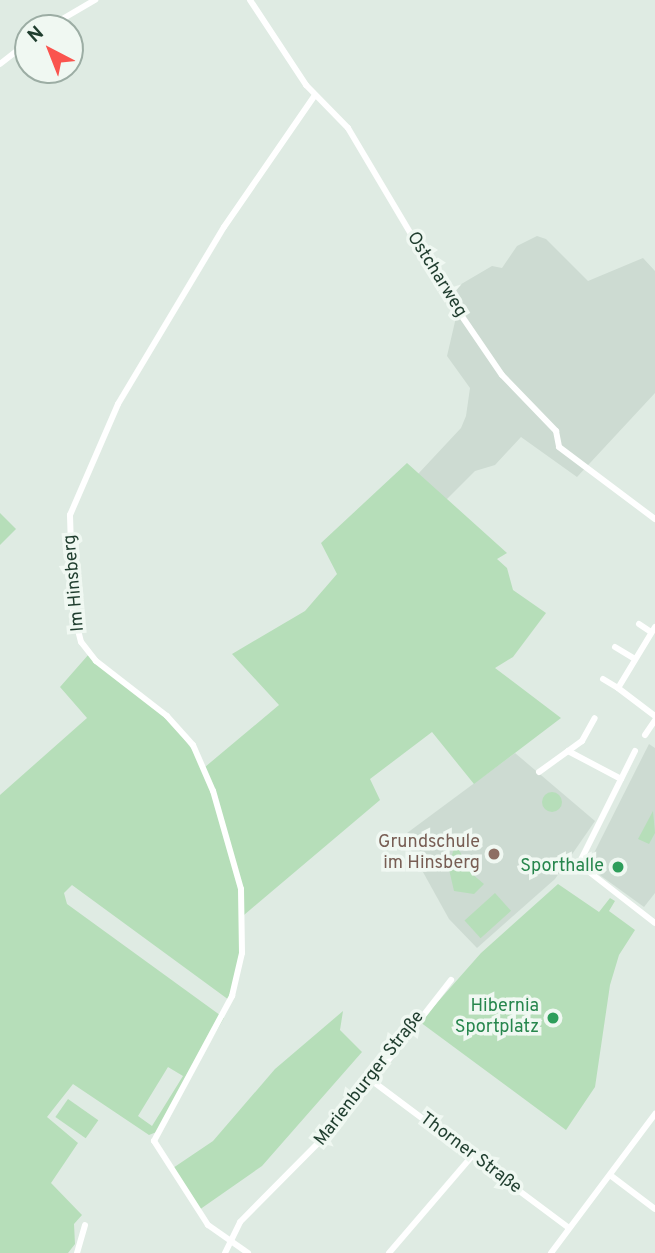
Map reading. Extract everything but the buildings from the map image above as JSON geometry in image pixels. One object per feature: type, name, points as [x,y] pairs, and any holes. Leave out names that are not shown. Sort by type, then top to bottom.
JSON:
[{"type":"street","points":[[71,14],[95,0]]},
{"type":"street","name":"Ostcharweg","points":[[250,0],[315,95],[342,119],[472,334],[502,375],[556,431],[559,447],[655,519]]},
{"type":"street","points":[[0,64],[14,52]]},
{"type":"street","name":"Im Hinsberg","points":[[232,1239],[208,1225],[154,1141],[232,996],[242,953],[241,889],[213,791],[193,745],[167,716],[96,661],[81,642],[73,611],[70,515],[118,404],[224,228],[315,95]]},
{"type":"street","points":[[618,688],[653,629],[639,624]]},
{"type":"street","points":[[615,647],[635,659]]},
{"type":"street","points":[[603,679],[655,718],[645,735]]},
{"type":"street","points":[[539,772],[582,741],[595,718]]},
{"type":"street","points":[[568,751],[621,779]]},
{"type":"street","points":[[635,751],[579,864],[655,923]]},
{"type":"street","name":"Marienburger Straße","points":[[225,1253],[240,1222],[305,1160],[451,980]]},
{"type":"street","name":"Thorner Straße","points":[[371,1080],[569,1228]]},
{"type":"street","points":[[551,1253],[655,1114]]},
{"type":"street","points":[[389,1253],[473,1156]]},
{"type":"street","points":[[610,1175],[655,1209]]},
{"type":"street","points":[[76,1253],[85,1225]]},
{"type":"street","points":[[232,1239],[248,1253]]},
{"type":"shaded area","points":[[537,236],[546,239],[588,281],[643,258],[655,271],[655,393],[577,477],[521,437],[495,465],[475,471],[446,500],[418,474],[461,428],[466,416],[470,388],[447,356],[457,313],[446,293],[492,266],[502,268],[517,246]]},
{"type":"shaded area","points":[[649,744],[655,748],[655,893],[644,907],[597,873],[591,859]]},
{"type":"shaded area","name":"Grundschule im Hinsberg","points":[[515,753],[595,821],[555,879],[477,948],[449,919],[403,836]]},
{"type":"green space","points":[[407,463],[507,553],[497,559],[507,568],[513,590],[546,613],[513,657],[495,668],[561,718],[474,784],[432,732],[370,779],[380,800],[244,915],[242,953],[229,1000],[72,885],[64,893],[67,904],[224,1018],[159,1131],[149,1135],[73,1084],[47,1117],[78,1143],[51,1183],[82,1215],[74,1224],[75,1244],[68,1253],[0,1253],[0,795],[87,718],[60,687],[89,654],[167,716],[205,767],[279,705],[232,654],[305,611],[337,574],[321,543]],"holes":[[[168,1067],[183,1076],[152,1126],[138,1116]]]},
{"type":"green space","points":[[0,513],[16,529],[0,545]]},
{"type":"green space","points":[[548,792],[556,792],[562,802],[556,812],[548,812],[542,806],[542,798]]},
{"type":"green space","points":[[653,811],[655,833],[649,844],[638,839]]},
{"type":"green space","points":[[456,844],[471,873],[484,884],[474,894],[454,891],[448,865]]},
{"type":"green space","name":"Hibernia Sportplatz","points":[[558,884],[599,912],[610,898],[615,901],[609,911],[635,930],[619,955],[610,985],[595,1087],[566,1130],[420,1022],[481,953]]},
{"type":"green space","points":[[495,893],[511,911],[481,938],[465,920]]},
{"type":"green space","points":[[343,1011],[340,1030],[362,1052],[262,1166],[199,1210],[173,1168],[213,1141],[275,1069]]},
{"type":"green space","points":[[68,1099],[98,1120],[86,1138],[55,1117]]},
{"type":"place","name":"Grundschule im Hinsberg","points":[[494,854]]},
{"type":"place","name":"Sporthalle","points":[[618,867]]},
{"type":"place","name":"Hibernia Sportplatz","points":[[553,1018]]}]
